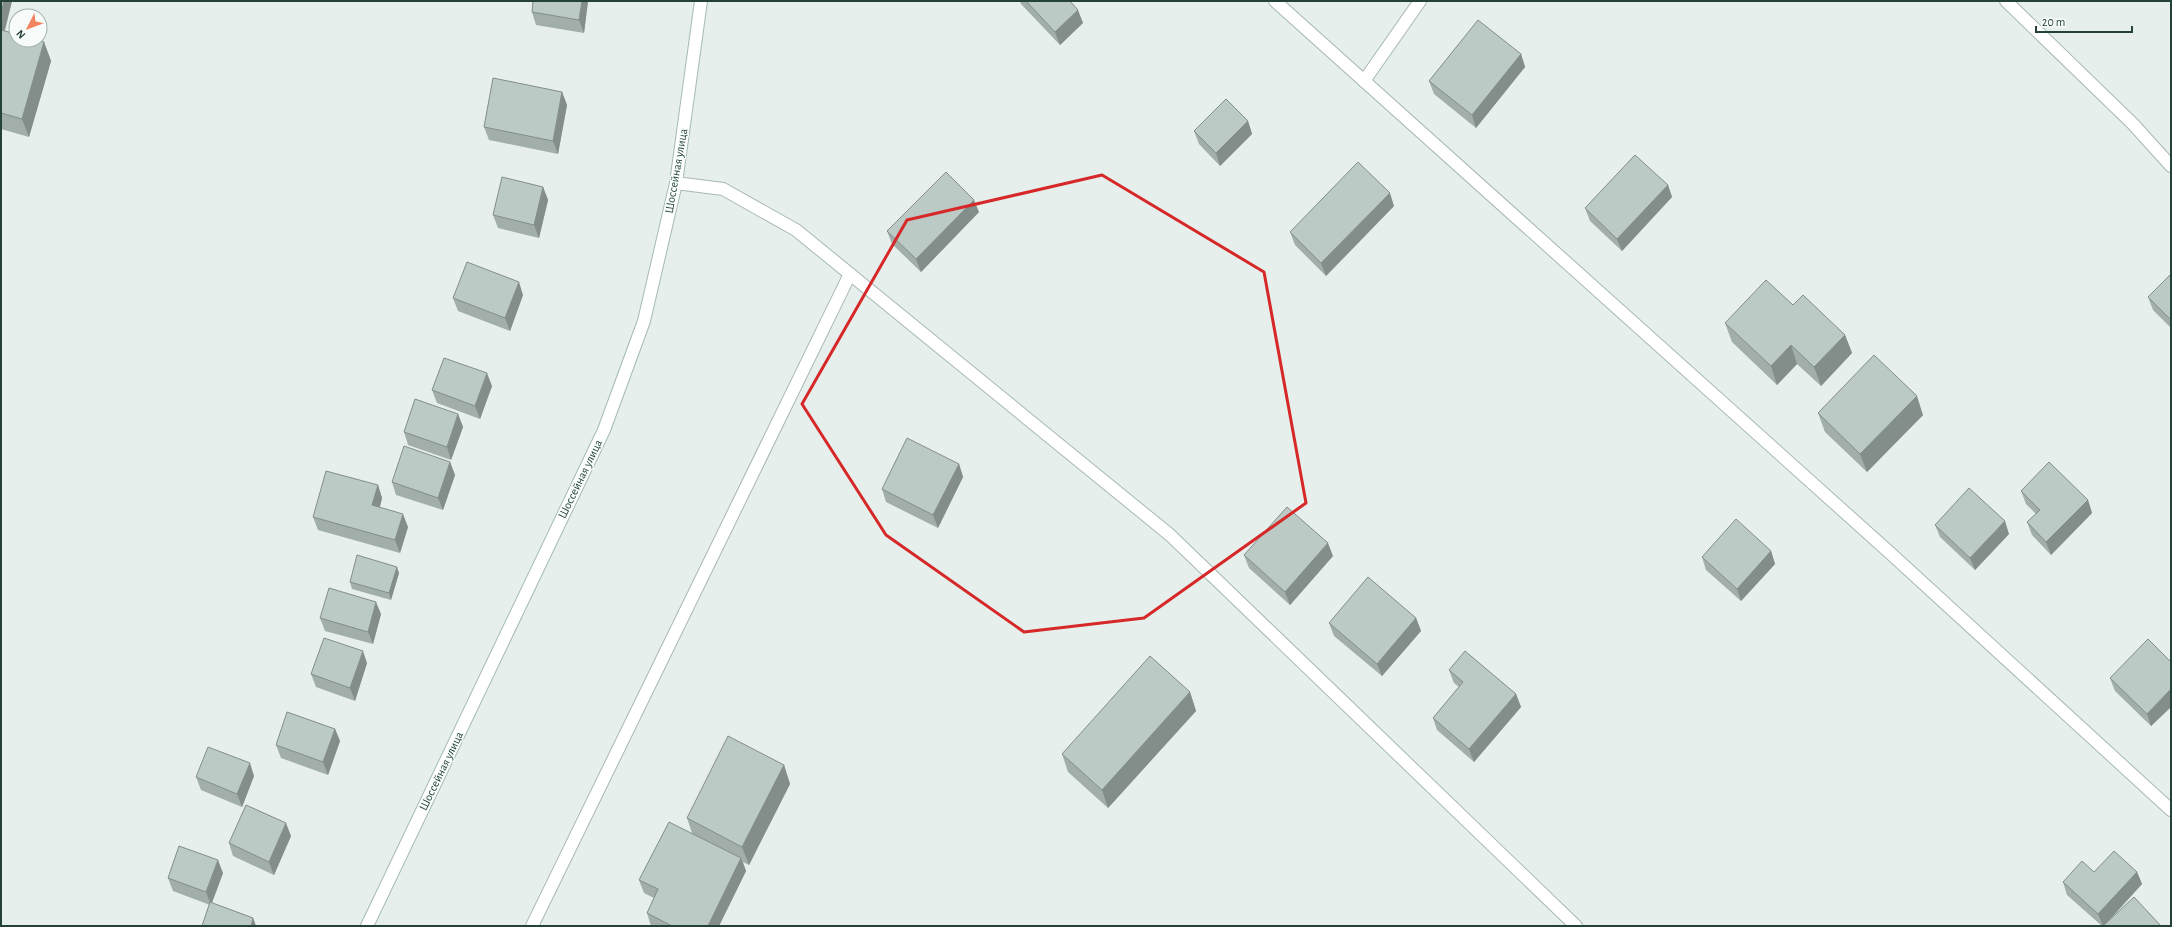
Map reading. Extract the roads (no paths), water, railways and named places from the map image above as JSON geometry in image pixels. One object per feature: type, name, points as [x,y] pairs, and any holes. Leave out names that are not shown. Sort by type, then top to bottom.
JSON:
[{"type":"street","name":"Шоссейная улица","points":[[367,926],[604,430],[644,321],[676,183],[701,1]]},
{"type":"street","points":[[1275,1],[1889,552],[2171,810]]},
{"type":"street","points":[[1364,81],[1420,1]]},
{"type":"street","points":[[2006,1],[2133,124],[2171,166]]},
{"type":"street","points":[[676,183],[723,189],[796,230],[1170,535],[1576,926]]},
{"type":"street","points":[[532,926],[850,274]]}]
